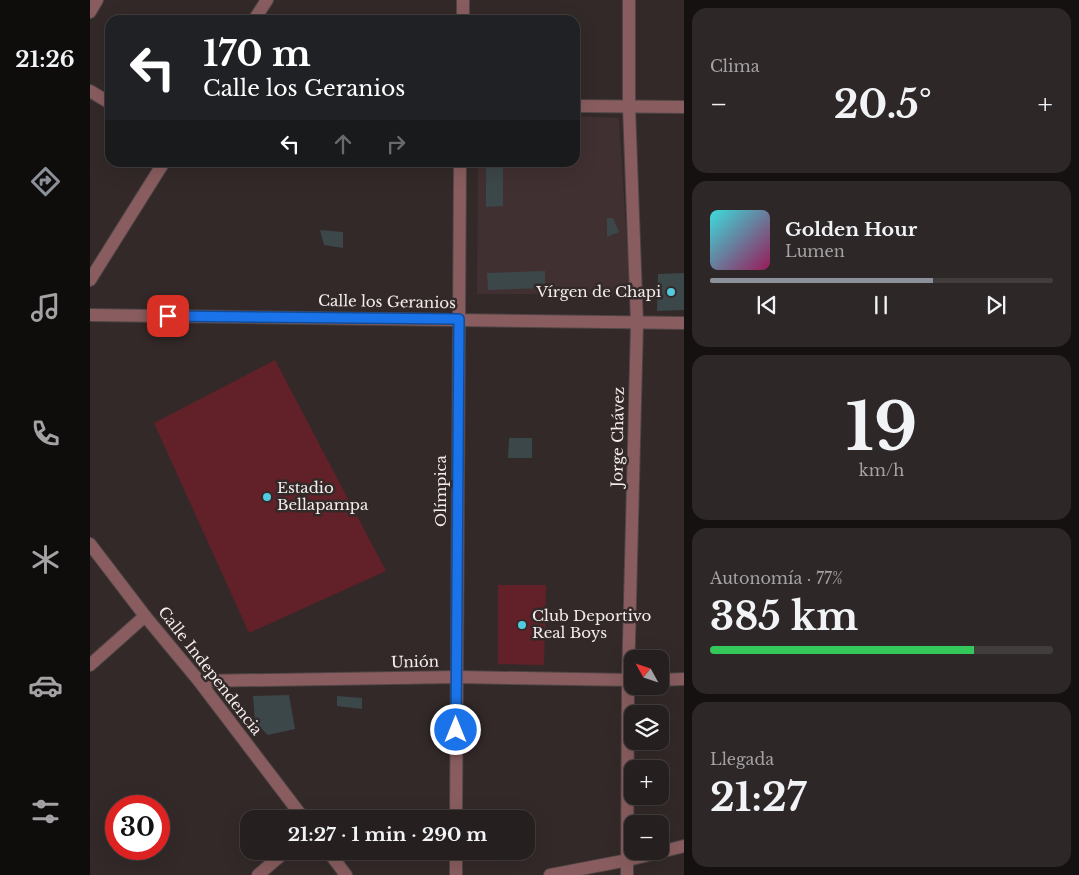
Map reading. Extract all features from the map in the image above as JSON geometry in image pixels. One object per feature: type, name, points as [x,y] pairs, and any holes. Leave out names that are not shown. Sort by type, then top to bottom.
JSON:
[{"type":"street","points":[[90,12],[97,0]]},
{"type":"street","points":[[257,15],[267,0]]},
{"type":"street","points":[[463,0],[463,15]]},
{"type":"street","name":"Jorge Chávez","points":[[629,0],[629,107],[637,323],[631,650]]},
{"type":"street","points":[[90,91],[105,100]]},
{"type":"street","points":[[580,106],[684,107]]},
{"type":"street","points":[[90,280],[161,167]]},
{"type":"street","name":"Olímpica","points":[[456,810],[460,167]]},
{"type":"street","name":"Calle los Geranios","points":[[90,315],[684,323]]},
{"type":"street","name":"Calle Independencia","points":[[90,544],[297,810]]},
{"type":"street","points":[[90,665],[145,616]]},
{"type":"street","name":"Unión","points":[[199,682],[457,677],[624,681]]},
{"type":"street","points":[[669,680],[684,679]]},
{"type":"street","name":"Jorge Chávez","points":[[629,815],[630,695]]},
{"type":"street","points":[[669,850],[684,846]]},
{"type":"street","points":[[258,875],[276,860]]},
{"type":"street","points":[[335,860],[346,875]]},
{"type":"street","points":[[456,860],[456,875]]},
{"type":"street","points":[[550,875],[628,860]]},
{"type":"street","name":"Jorge Chávez","points":[[627,875],[628,860]]},
{"type":"shaded area","points":[[580,116],[619,118],[630,294],[477,294],[478,167],[580,167]]},
{"type":"shaded area","name":"Estadio Bellapampa","points":[[275,360],[386,571],[249,633],[154,423]]},
{"type":"shaded area","name":"Club Deportivo Real Boys","points":[[498,585],[546,585],[544,665],[498,664]]},
{"type":"building","points":[[486,167],[503,167],[503,206],[486,207]]},
{"type":"building","points":[[607,218],[613,218],[619,232],[607,237]]},
{"type":"building","points":[[320,230],[343,232],[343,248],[324,245]]},
{"type":"building","points":[[545,271],[545,288],[488,290],[487,273]]},
{"type":"building","name":"Vírgen de Chapi","points":[[684,273],[684,310],[657,311],[658,274]]},
{"type":"building","points":[[509,438],[532,438],[532,458],[508,458]]},
{"type":"building","points":[[289,695],[295,729],[268,735],[255,722],[253,696]]},
{"type":"building","points":[[337,696],[362,698],[362,709],[337,706]]},
{"type":"place","name":"Vírgen de Chapi","points":[[671,292]]},
{"type":"place","name":"Estadio Bellapampa","points":[[267,497]]},
{"type":"place","name":"Club Deportivo Real Boys","points":[[522,625]]},
{"type":"route","points":[[168,316],[459,319],[456,730]]}]
